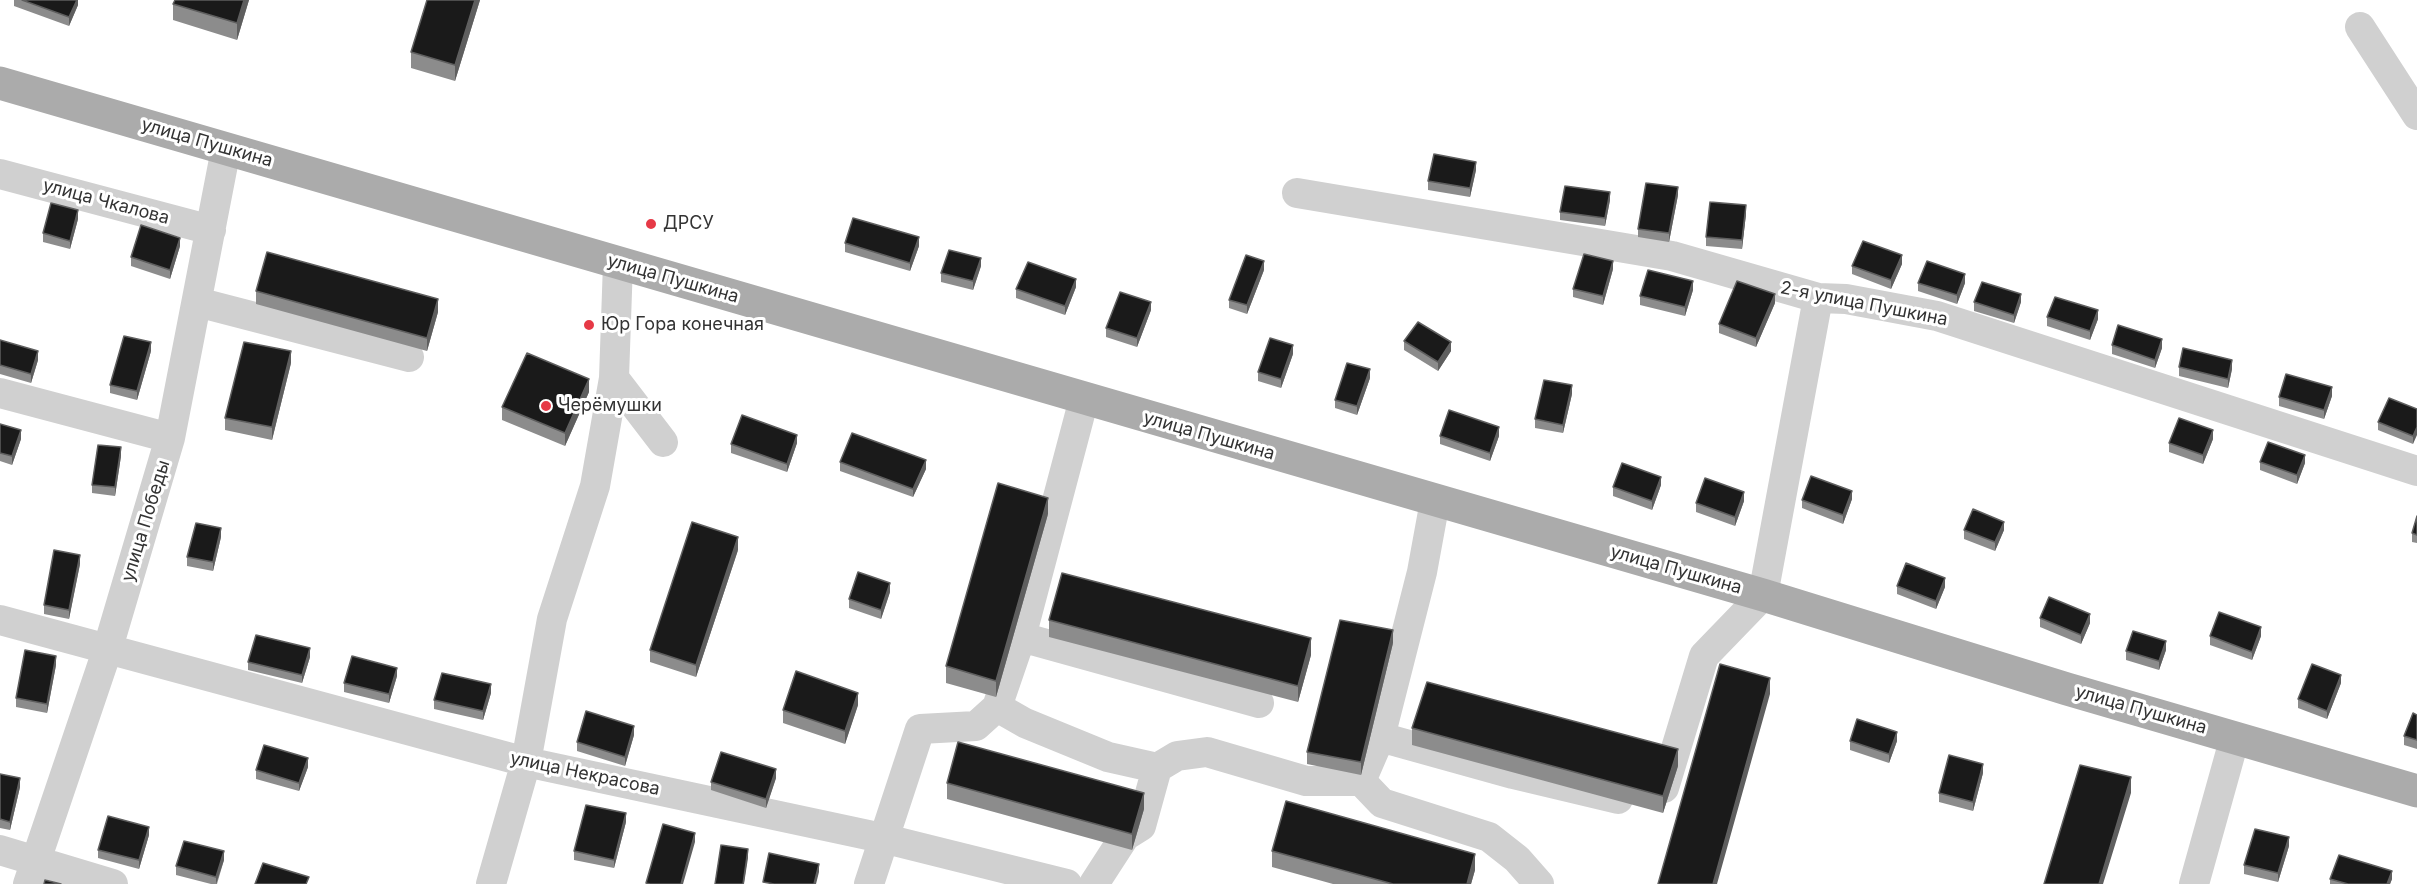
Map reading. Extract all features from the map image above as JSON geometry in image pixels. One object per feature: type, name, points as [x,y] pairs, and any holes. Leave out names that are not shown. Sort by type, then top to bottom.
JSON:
[{"type":"main road","name":"улица Пушкина","points":[[0,83],[1762,595],[2067,689],[2417,791]]},
{"type":"street","points":[[2360,27],[2417,115]]},
{"type":"street","name":"улица Победы","points":[[32,872],[107,651],[170,438],[226,149]]},
{"type":"street","name":"улица Чкалова","points":[[0,174],[211,230]]},
{"type":"street","name":"2-я улица Пушкина","points":[[1297,193],[1672,256],[1818,298],[1846,299],[1937,316],[2417,471]]},
{"type":"street","points":[[491,884],[526,762],[552,619],[595,486],[614,378],[618,263]]},
{"type":"street","points":[[1380,737],[1513,774],[1637,804],[1666,788],[1704,656],[1762,595],[1818,298]]},
{"type":"street","points":[[197,302],[409,357]]},
{"type":"street","points":[[614,378],[663,442]]},
{"type":"street","points":[[0,393],[170,438]]},
{"type":"street","points":[[869,884],[882,838],[920,729],[976,726],[997,707],[1021,637],[1084,399]]},
{"type":"street","points":[[1361,781],[1380,737],[1422,572],[1435,501]]},
{"type":"street","name":"улица Некрасова","points":[[0,620],[107,651],[526,762],[882,838],[1067,884]]},
{"type":"street","points":[[1021,637],[1259,703]]},
{"type":"street","points":[[997,707],[1025,723],[1108,757],[1157,768]]},
{"type":"street","points":[[2194,884],[2235,737]]},
{"type":"street","points":[[1094,884],[1125,836],[1141,826],[1157,768],[1177,756],[1207,752],[1306,781],[1361,781],[1382,803],[1489,837],[1517,859],[1539,884]]},
{"type":"street","points":[[0,850],[32,872],[113,884]]},
{"type":"building","points":[[22,0],[77,0],[69,17]]},
{"type":"building","points":[[175,0],[244,0],[237,23],[173,4]]},
{"type":"building","points":[[427,0],[475,0],[455,65],[411,52]]},
{"type":"building","points":[[1434,154],[1476,162],[1470,188],[1428,181]]},
{"type":"building","points":[[1646,183],[1678,187],[1669,233],[1638,229]]},
{"type":"building","points":[[1565,186],[1610,192],[1605,218],[1560,212]]},
{"type":"building","points":[[1710,202],[1746,205],[1742,240],[1706,237]]},
{"type":"building","points":[[51,203],[78,210],[70,241],[43,233]]},
{"type":"building","points":[[853,218],[919,237],[910,263],[845,243]]},
{"type":"building","points":[[141,225],[180,238],[170,270],[131,257]]},
{"type":"building","points":[[1863,241],[1902,255],[1891,280],[1852,266]]},
{"type":"building","points":[[949,250],[981,258],[973,281],[941,273]]},
{"type":"building","points":[[267,252],[438,299],[427,338],[256,291]]},
{"type":"building","points":[[1584,254],[1613,261],[1603,296],[1573,289]]},
{"type":"building","points":[[1246,255],[1264,261],[1247,305],[1229,300]]},
{"type":"building","points":[[1927,261],[1965,274],[1957,295],[1918,283]]},
{"type":"building","points":[[1028,262],[1076,279],[1065,306],[1016,289]]},
{"type":"building","points":[[1648,270],[1693,281],[1685,307],[1640,296]]},
{"type":"building","points":[[1737,281],[1775,294],[1756,338],[1719,324]]},
{"type":"building","points":[[1982,282],[2021,294],[2014,315],[1974,302]]},
{"type":"building","points":[[1120,292],[1151,302],[1137,338],[1106,328]]},
{"type":"building","points":[[2055,297],[2098,310],[2090,331],[2047,317]]},
{"type":"building","points":[[1418,322],[1451,342],[1438,362],[1404,341]]},
{"type":"building","points":[[2118,325],[2162,339],[2155,360],[2112,345]]},
{"type":"building","points":[[124,336],[151,342],[137,391],[110,385]]},
{"type":"building","points":[[1270,338],[1293,345],[1281,379],[1258,372]]},
{"type":"building","points":[[0,340],[38,351],[31,374],[0,365]]},
{"type":"building","points":[[244,342],[291,351],[272,427],[225,418]]},
{"type":"building","points":[[2183,348],[2232,360],[2228,379],[2179,367]]},
{"type":"building","name":"Черёмушки","points":[[527,353],[589,379],[565,433],[502,407]]},
{"type":"building","points":[[1347,363],[1370,369],[1357,406],[1335,400]]},
{"type":"building","points":[[2286,374],[2332,387],[2324,410],[2279,397]]},
{"type":"building","points":[[1544,380],[1572,385],[1563,425],[1535,419]]},
{"type":"building","points":[[2389,398],[2417,409],[2417,427],[2413,436],[2378,422]]},
{"type":"building","points":[[1449,410],[1499,427],[1490,453],[1440,436]]},
{"type":"building","points":[[742,415],[797,435],[787,464],[731,444]]},
{"type":"building","points":[[2179,418],[2213,430],[2203,455],[2169,443]]},
{"type":"building","points":[[0,424],[21,430],[12,456],[0,453]]},
{"type":"building","points":[[852,433],[926,460],[913,489],[840,462]]},
{"type":"building","points":[[2268,442],[2305,455],[2297,475],[2260,462]]},
{"type":"building","points":[[98,445],[121,447],[115,487],[92,485]]},
{"type":"building","points":[[1622,463],[1661,477],[1652,501],[1613,487]]},
{"type":"building","points":[[1811,476],[1852,491],[1843,515],[1802,500]]},
{"type":"building","points":[[1705,478],[1744,492],[1735,517],[1696,503]]},
{"type":"building","points":[[998,483],[1048,498],[996,681],[946,666]]},
{"type":"building","points":[[1973,509],[2004,522],[1995,542],[1964,530]]},
{"type":"building","points":[[2417,516],[2417,535],[2412,533]]},
{"type":"building","points":[[692,522],[738,537],[696,665],[650,650]]},
{"type":"building","points":[[196,523],[221,528],[213,562],[187,557]]},
{"type":"building","points":[[54,550],[80,555],[69,610],[44,605]]},
{"type":"building","points":[[1906,563],[1945,578],[1936,601],[1897,586]]},
{"type":"building","points":[[858,572],[890,583],[881,610],[849,599]]},
{"type":"building","points":[[1062,573],[1311,638],[1298,686],[1049,620]]},
{"type":"building","points":[[2049,597],[2090,614],[2081,635],[2040,618]]},
{"type":"building","points":[[2219,612],[2261,627],[2252,652],[2210,636]]},
{"type":"building","points":[[1340,620],[1393,630],[1361,762],[1307,752]]},
{"type":"building","points":[[2133,631],[2166,641],[2159,661],[2126,651]]},
{"type":"building","points":[[256,635],[310,648],[302,675],[248,662]]},
{"type":"building","points":[[25,650],[56,656],[47,704],[16,698]]},
{"type":"building","points":[[352,656],[397,668],[389,694],[344,683]]},
{"type":"building","points":[[1720,664],[1770,678],[1713,884],[1658,884]]},
{"type":"building","points":[[2312,664],[2341,675],[2327,711],[2298,699]]},
{"type":"building","points":[[796,671],[858,693],[845,731],[783,710]]},
{"type":"building","points":[[442,673],[491,684],[483,711],[434,700]]},
{"type":"building","points":[[1427,682],[1678,749],[1663,796],[1412,728]]},
{"type":"building","points":[[586,711],[634,726],[625,757],[577,742]]},
{"type":"building","points":[[2413,713],[2417,715],[2417,740],[2404,736]]},
{"type":"building","points":[[1857,719],[1897,732],[1889,754],[1850,741]]},
{"type":"building","points":[[958,742],[1144,793],[1132,834],[947,783]]},
{"type":"building","points":[[264,745],[308,758],[299,783],[256,770]]},
{"type":"building","points":[[721,752],[776,769],[766,799],[711,782]]},
{"type":"building","points":[[1949,755],[1983,764],[1973,802],[1939,793]]},
{"type":"building","points":[[2080,765],[2131,777],[2099,884],[2044,884]]},
{"type":"building","points":[[0,774],[20,778],[10,822],[0,819]]},
{"type":"building","points":[[1286,801],[1475,854],[1467,884],[1393,884],[1272,851]]},
{"type":"building","points":[[586,805],[626,813],[614,860],[574,851]]},
{"type":"building","points":[[108,816],[149,827],[139,860],[98,850]]},
{"type":"building","points":[[663,824],[695,833],[681,884],[646,883]]},
{"type":"building","points":[[2255,829],[2289,837],[2278,873],[2244,865]]},
{"type":"building","points":[[184,841],[224,851],[216,877],[176,866]]},
{"type":"building","points":[[721,845],[748,849],[743,884],[715,884]]},
{"type":"building","points":[[769,853],[819,864],[814,884],[763,882]]},
{"type":"building","points":[[2339,855],[2392,871],[2387,884],[2348,884],[2330,879]]},
{"type":"building","points":[[263,863],[309,877],[306,884],[255,884]]},
{"type":"building","points":[[45,880],[61,884],[44,884]]},
{"type":"place","name":"ДРСУ","points":[[651,224]]},
{"type":"place","name":"Юр Гора конечная","points":[[589,325]]},
{"type":"place","name":"Черёмушки","points":[[546,406]]}]
